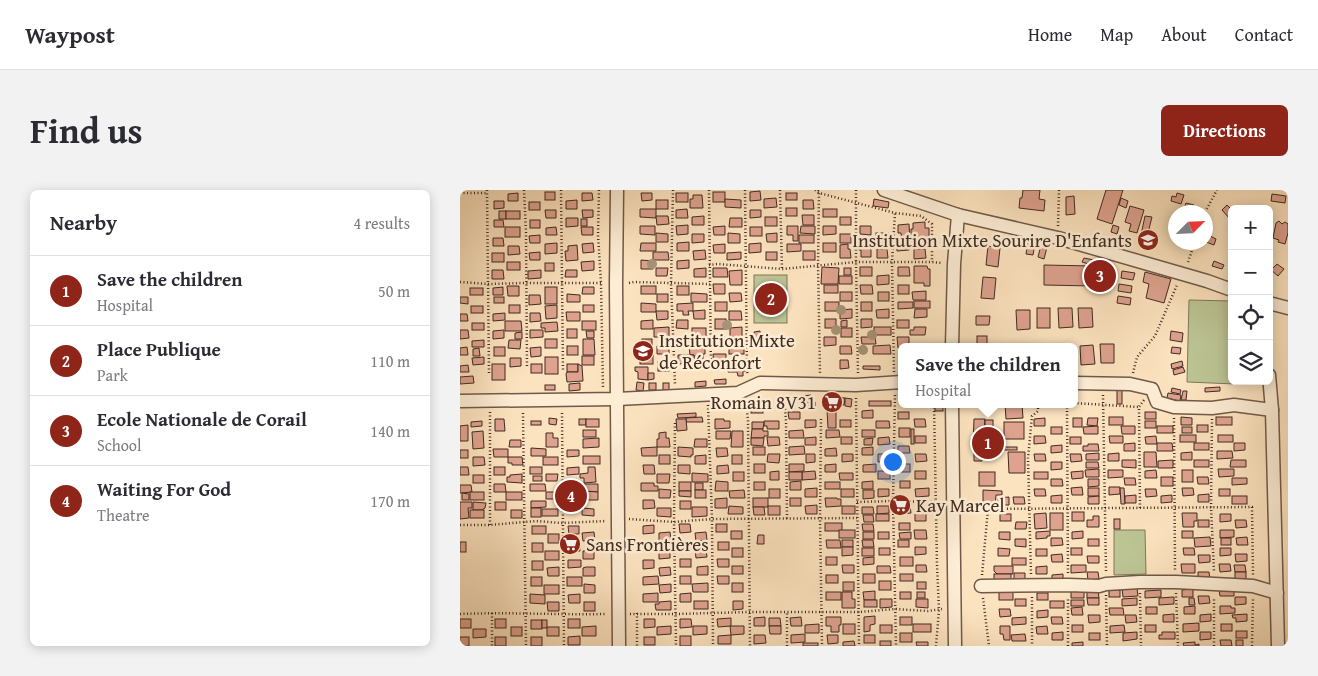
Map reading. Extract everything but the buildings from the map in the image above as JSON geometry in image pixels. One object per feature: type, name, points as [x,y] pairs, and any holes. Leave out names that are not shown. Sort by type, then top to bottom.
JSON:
[{"type":"street","points":[[617,190],[619,646]]},
{"type":"street","points":[[884,190],[958,215],[1058,238],[1228,289]]},
{"type":"street","points":[[952,343],[954,264],[958,215]]},
{"type":"street","points":[[1273,304],[1288,308]]},
{"type":"street","points":[[460,401],[617,399],[738,393],[760,383],[857,385],[898,382]]},
{"type":"street","points":[[1078,383],[1130,384],[1152,389],[1156,402],[1174,407],[1212,408],[1234,405],[1272,410]]},
{"type":"street","points":[[1270,385],[1278,646]]},
{"type":"street","points":[[952,408],[955,646]]},
{"type":"street","points":[[981,586],[1098,586],[1140,582],[1176,582],[1253,586],[1277,593]]},
{"type":"path","points":[[524,190],[526,232],[526,368]]},
{"type":"path","points":[[561,190],[563,370]]},
{"type":"path","points":[[599,190],[598,235],[601,283],[603,399]]},
{"type":"path","points":[[673,190],[671,283],[675,396]]},
{"type":"path","points":[[709,190],[711,371]]},
{"type":"path","points":[[745,190],[750,646]]},
{"type":"path","points":[[780,190],[782,268]]},
{"type":"path","points":[[856,190],[859,646]]},
{"type":"path","points":[[1058,238],[1059,190]]},
{"type":"path","points":[[1209,205],[1217,190]]},
{"type":"path","points":[[820,384],[818,191],[895,213],[921,216],[932,224],[932,262]]},
{"type":"path","points":[[460,194],[487,192],[489,373]]},
{"type":"path","points":[[895,213],[892,262],[898,382],[893,501],[896,646]]},
{"type":"path","points":[[1130,384],[1136,357],[1155,336],[1173,292],[1183,275],[1191,250]]},
{"type":"path","points":[[709,265],[782,268],[856,262],[932,262],[954,264]]},
{"type":"path","points":[[460,282],[488,284],[601,283],[616,285],[634,282],[710,284]]},
{"type":"path","points":[[784,383],[787,519]]},
{"type":"path","points":[[1104,384],[1102,405],[1107,646]]},
{"type":"path","points":[[1140,509],[1139,407],[1152,389]]},
{"type":"path","points":[[708,394],[713,646]]},
{"type":"path","points":[[561,399],[564,646]]},
{"type":"path","points":[[523,400],[526,646]]},
{"type":"path","points":[[489,401],[490,525]]},
{"type":"path","points":[[1078,403],[1139,407]]},
{"type":"path","points":[[1174,407],[1178,646]]},
{"type":"path","points":[[934,408],[939,610],[936,646]]},
{"type":"path","points":[[1032,646],[1029,509],[1030,436],[1032,416],[1038,411],[1038,408]]},
{"type":"path","points":[[1067,408],[1068,646]]},
{"type":"path","points":[[1212,408],[1211,507],[1215,584],[1214,646]]},
{"type":"path","points":[[821,419],[822,646]]},
{"type":"path","points":[[675,423],[676,646]]},
{"type":"path","points":[[857,502],[936,502],[988,510],[1252,507]]},
{"type":"path","points":[[460,525],[490,525],[536,521],[562,523],[619,519],[674,522],[857,518]]},
{"type":"path","points":[[1140,582],[1142,646]]},
{"type":"path","points":[[460,614],[713,614],[749,612],[859,612],[895,609],[928,611]]},
{"type":"path","points":[[787,612],[787,646]]},
{"type":"path","points":[[492,613],[492,646]]},
{"type":"path","points":[[637,613],[638,646]]},
{"type":"green space","points":[[754,275],[787,275],[787,323],[754,323]]},
{"type":"green space","points":[[1189,300],[1228,301],[1228,384],[1187,382]]},
{"type":"green space","points":[[1114,530],[1145,530],[1146,574],[1114,575]]},
{"type":"place","name":"Institution Mixte Sourire D'Enfants","points":[[1148,240]]},
{"type":"place","name":"Ecole Nationale de Corail","points":[[1100,276]]},
{"type":"place","name":"Place Publique","points":[[771,299]]},
{"type":"place","name":"Institution Mixte de Réconfort","points":[[643,351]]},
{"type":"place","name":"Romain 8V31","points":[[832,402]]},
{"type":"place","name":"Save the children","points":[[988,443]]},
{"type":"place","name":"Waiting For God","points":[[571,496]]},
{"type":"place","name":"Kay Marcel","points":[[900,505]]},
{"type":"place","name":"Sans Frontières","points":[[570,544]]}]
